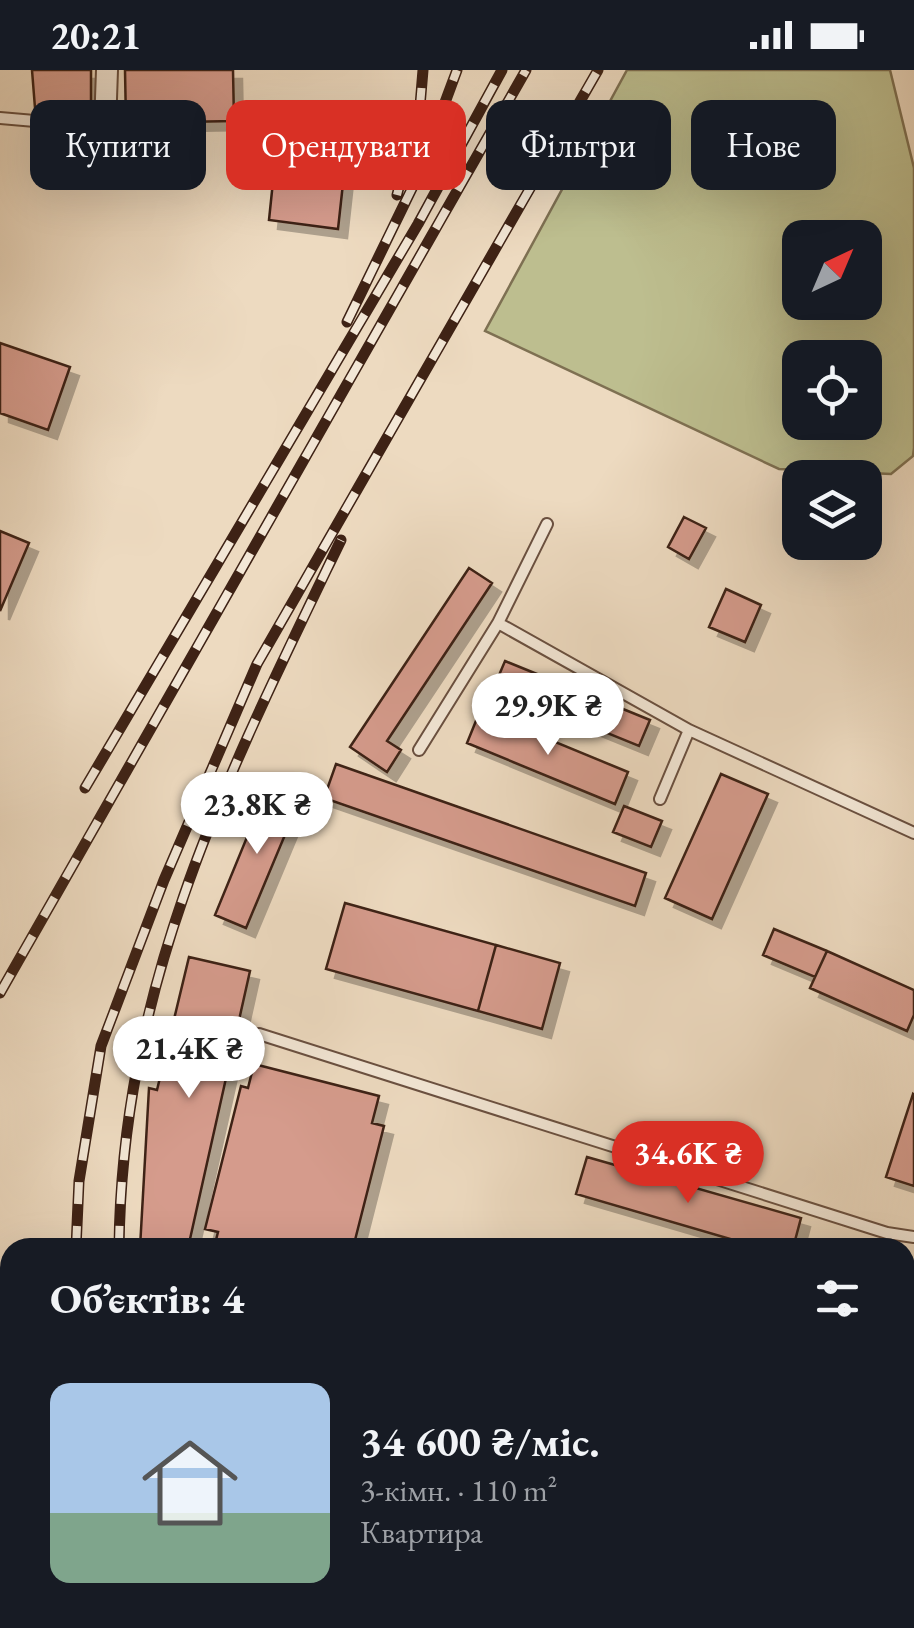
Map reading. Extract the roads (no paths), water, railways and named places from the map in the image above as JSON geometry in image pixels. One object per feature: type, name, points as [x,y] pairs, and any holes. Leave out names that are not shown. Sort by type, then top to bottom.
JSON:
[{"type":"street","points":[[106,100],[107,70]]},
{"type":"lane","points":[[0,118],[30,124]]},
{"type":"lane","points":[[419,750],[498,623],[547,524]]},
{"type":"lane","points":[[498,623],[689,730],[914,833]]},
{"type":"lane","points":[[660,798],[689,730]]},
{"type":"lane","points":[[259,1034],[887,1232],[914,1237]]},
{"type":"railway","points":[[397,195],[420,106],[423,70]]},
{"type":"railway","points":[[347,322],[417,178],[457,70]]},
{"type":"railway","points":[[85,788],[418,224],[502,70]]},
{"type":"railway","points":[[0,993],[526,70]]},
{"type":"railway","points":[[76,1238],[79,1181],[101,1046],[164,880],[257,664],[598,70]]},
{"type":"railway","points":[[120,1238],[125,1151],[139,1058],[161,968],[222,796],[341,540]]}]
